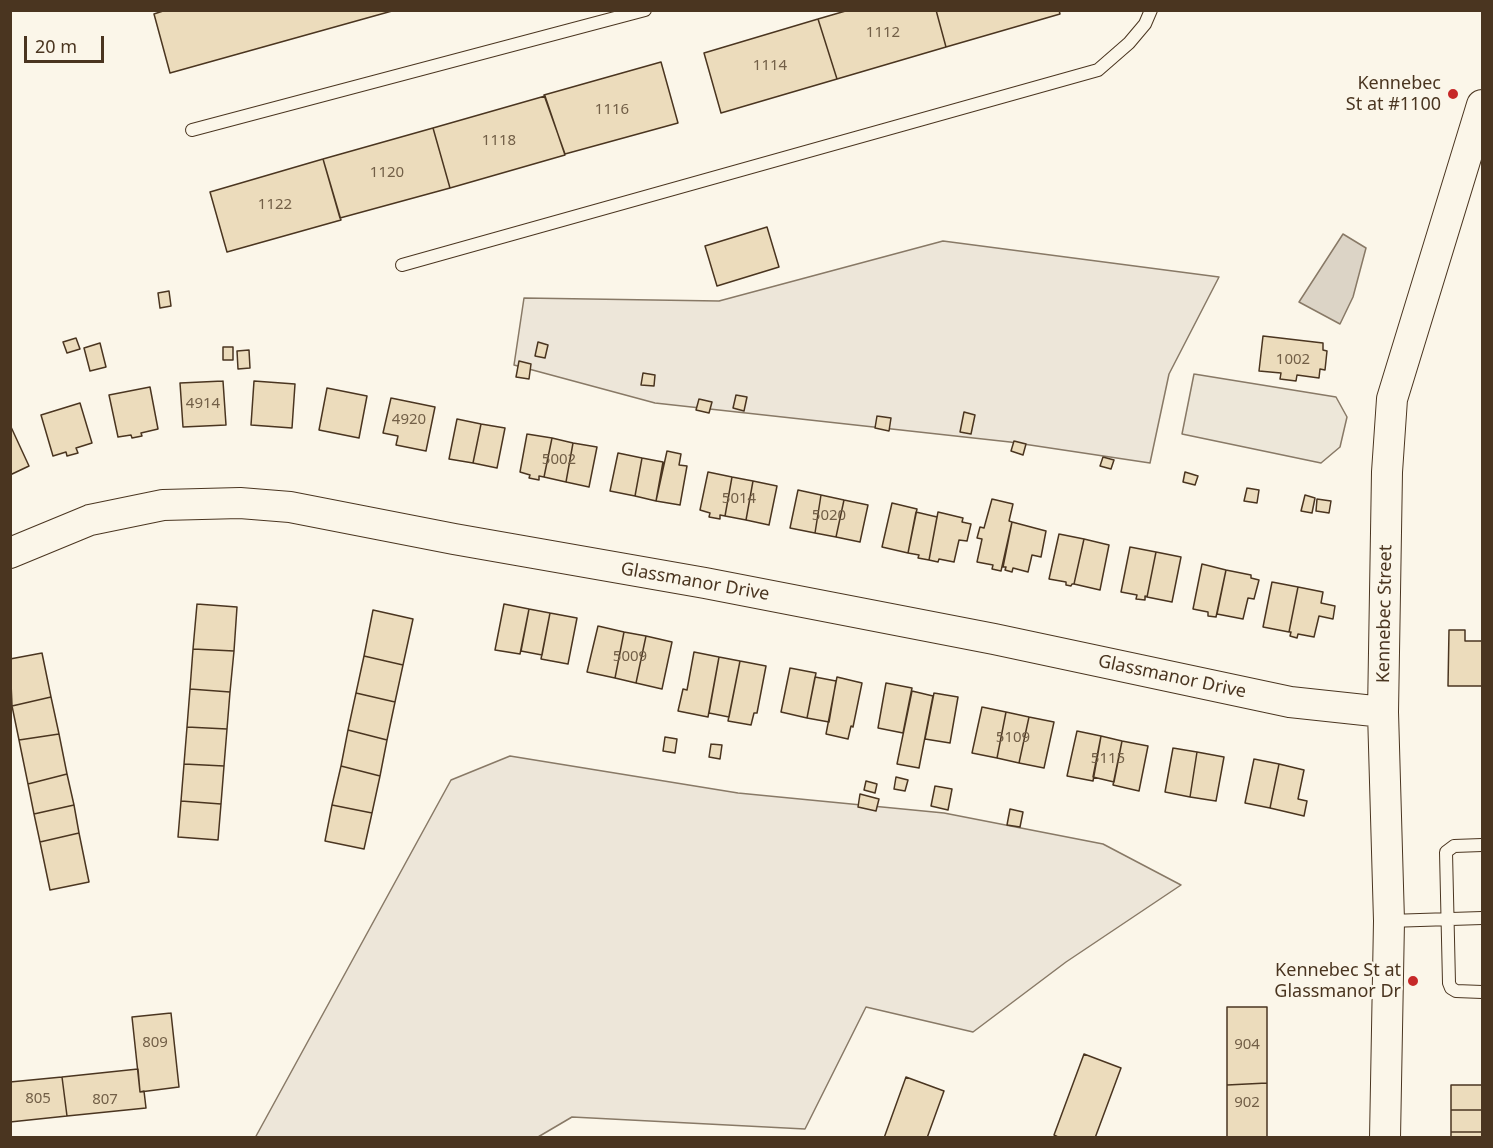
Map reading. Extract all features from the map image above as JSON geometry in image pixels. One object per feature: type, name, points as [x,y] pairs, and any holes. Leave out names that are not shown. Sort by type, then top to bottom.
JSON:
[{"type":"street","name":"Kennebec Street","points":[[1385,1137],[1389,921],[1383,712],[1387,472],[1392,399],[1482,105]]},
{"type":"street","name":"Glassmanor Drive","points":[[10,553],[90,520],[163,505],[240,503],[290,507],[454,539],[705,582],[994,639],[1290,702],[1383,712]]},
{"type":"lane","points":[[192,130],[645,10]]},
{"type":"lane","points":[[402,265],[1098,70],[1129,43],[1145,24],[1151,10]]},
{"type":"lane","points":[[1482,845],[1454,846],[1446,852],[1449,983],[1456,992],[1482,992]]},
{"type":"lane","points":[[1389,921],[1482,918]]},
{"type":"shaded area","points":[[1343,234],[1366,248],[1353,297],[1340,324],[1299,302]]},
{"type":"shaded area","points":[[943,241],[1219,277],[1169,374],[1150,463],[1010,442],[655,403],[514,365],[524,298],[719,301]]},
{"type":"shaded area","points":[[1194,374],[1336,397],[1347,417],[1340,447],[1321,463],[1182,434]]},
{"type":"shaded area","points":[[510,756],[738,793],[944,813],[1103,844],[1181,885],[1066,962],[973,1032],[866,1007],[805,1129],[572,1117],[538,1137],[255,1138],[451,780]]},
{"type":"building","points":[[166,10],[392,11],[170,73],[154,14]]},
{"type":"building","points":[[849,10],[936,10],[946,47],[837,79],[818,19]]},
{"type":"building","points":[[936,10],[1059,10],[1060,14],[946,47]]},
{"type":"building","points":[[818,19],[837,79],[721,113],[704,53]]},
{"type":"building","points":[[661,62],[678,123],[565,154],[544,95]]},
{"type":"building","points":[[545,96],[565,155],[450,188],[433,128]]},
{"type":"building","points":[[433,128],[450,188],[340,218],[323,159]]},
{"type":"building","points":[[323,159],[341,220],[227,252],[210,192]]},
{"type":"building","points":[[767,227],[779,267],[717,286],[705,246]]},
{"type":"building","points":[[169,291],[171,306],[160,308],[158,293]]},
{"type":"building","points":[[1263,336],[1323,343],[1323,350],[1327,351],[1325,370],[1320,369],[1319,378],[1297,375],[1296,381],[1280,379],[1281,373],[1259,371]]},
{"type":"building","points":[[76,338],[80,349],[67,353],[63,342]]},
{"type":"building","points":[[538,342],[548,345],[545,358],[535,356]]},
{"type":"building","points":[[100,343],[106,367],[90,371],[84,348]]},
{"type":"building","points":[[223,347],[233,347],[233,360],[223,360]]},
{"type":"building","points":[[249,350],[250,368],[238,369],[237,351]]},
{"type":"building","points":[[519,361],[531,364],[529,379],[516,377]]},
{"type":"building","points":[[643,373],[655,375],[654,386],[641,385]]},
{"type":"building","points":[[223,381],[226,425],[183,427],[180,383]]},
{"type":"building","points":[[254,381],[295,384],[292,428],[251,425]]},
{"type":"building","points":[[150,387],[158,429],[132,438],[131,435],[118,437],[109,395]]},
{"type":"building","points":[[327,388],[367,396],[359,438],[319,430]]},
{"type":"building","points":[[736,395],[747,397],[744,411],[733,408]]},
{"type":"building","points":[[391,398],[435,407],[426,451],[396,445],[398,436],[383,433]]},
{"type":"building","points":[[699,399],[712,402],[709,413],[696,410]]},
{"type":"building","points":[[80,403],[92,443],[76,448],[78,453],[67,456],[66,452],[53,456],[41,415]]},
{"type":"building","points":[[964,412],[975,415],[971,434],[960,432]]},
{"type":"building","points":[[877,416],[891,418],[889,431],[875,428]]},
{"type":"building","points":[[457,419],[481,424],[473,463],[449,459]]},
{"type":"building","points":[[481,424],[505,428],[497,468],[473,463]]},
{"type":"building","points":[[10,428],[29,466],[10,475]]},
{"type":"building","points":[[527,434],[552,438],[544,477],[539,476],[539,480],[529,478],[530,475],[520,472]]},
{"type":"building","points":[[552,438],[573,443],[566,482],[544,477]]},
{"type":"building","points":[[1014,441],[1026,444],[1023,455],[1011,451]]},
{"type":"building","points":[[573,443],[597,447],[589,487],[566,482]]},
{"type":"building","points":[[667,451],[681,454],[679,465],[687,466],[680,505],[656,501]]},
{"type":"building","points":[[618,453],[642,458],[635,496],[610,491]]},
{"type":"building","points":[[1103,457],[1114,460],[1111,469],[1100,466]]},
{"type":"building","points":[[642,458],[663,462],[656,501],[635,496]]},
{"type":"building","points":[[708,472],[732,477],[725,516],[720,515],[720,519],[709,517],[710,513],[700,510]]},
{"type":"building","points":[[1185,472],[1198,476],[1195,485],[1183,482]]},
{"type":"building","points":[[732,477],[753,481],[746,520],[725,516]]},
{"type":"building","points":[[753,481],[777,486],[769,525],[746,520]]},
{"type":"building","points":[[1247,488],[1259,490],[1257,503],[1244,501]]},
{"type":"building","points":[[798,490],[821,495],[815,533],[790,528]]},
{"type":"building","points":[[821,495],[844,500],[836,537],[815,533]]},
{"type":"building","points":[[1305,495],[1315,498],[1312,513],[1301,511]]},
{"type":"building","points":[[992,499],[1013,504],[1009,521],[1012,522],[1001,571],[992,569],[993,565],[977,562],[982,539],[977,538],[980,527],[984,528]]},
{"type":"building","points":[[1317,499],[1331,501],[1329,513],[1316,511]]},
{"type":"building","points":[[844,500],[868,505],[860,542],[836,537]]},
{"type":"building","points":[[892,503],[917,509],[908,553],[882,547]]},
{"type":"building","points":[[916,512],[937,517],[929,560],[908,553]]},
{"type":"building","points":[[938,512],[963,518],[962,522],[971,524],[967,541],[959,540],[954,562],[929,560]]},
{"type":"building","points":[[1012,522],[1046,531],[1041,557],[1032,555],[1028,572],[1013,568],[1012,572],[1003,567]]},
{"type":"building","points":[[1059,534],[1084,539],[1074,584],[1071,586],[1066,585],[1066,582],[1049,579]]},
{"type":"building","points":[[1084,539],[1109,545],[1100,590],[1074,584]]},
{"type":"building","points":[[1130,547],[1156,552],[1145,600],[1136,599],[1137,595],[1121,592]]},
{"type":"building","points":[[1156,552],[1181,557],[1172,602],[1147,597]]},
{"type":"building","points":[[1202,564],[1226,570],[1216,617],[1208,616],[1208,612],[1193,609]]},
{"type":"building","points":[[1226,570],[1251,575],[1251,578],[1259,580],[1254,599],[1248,598],[1243,619],[1217,614]]},
{"type":"building","points":[[1272,582],[1298,587],[1289,632],[1263,627]]},
{"type":"building","points":[[1298,587],[1323,592],[1321,603],[1335,606],[1333,619],[1319,616],[1314,637],[1298,634],[1297,638],[1290,636]]},
{"type":"building","points":[[197,604],[237,607],[234,651],[193,649]]},
{"type":"building","points":[[504,604],[529,609],[520,654],[495,650]]},
{"type":"building","points":[[529,609],[550,613],[542,655],[521,651]]},
{"type":"building","points":[[373,610],[413,619],[403,665],[364,656]]},
{"type":"building","points":[[550,613],[577,618],[568,664],[541,659]]},
{"type":"building","points":[[598,626],[624,632],[615,678],[587,672]]},
{"type":"building","points":[[1449,630],[1465,630],[1465,641],[1482,641],[1482,686],[1448,686]]},
{"type":"building","points":[[624,632],[646,636],[636,683],[615,678]]},
{"type":"building","points":[[646,636],[672,642],[662,689],[636,683]]},
{"type":"building","points":[[193,649],[234,651],[230,692],[190,689]]},
{"type":"building","points":[[694,652],[719,657],[708,717],[678,711],[683,689],[687,690]]},
{"type":"building","points":[[42,653],[51,697],[12,706],[10,659]]},
{"type":"building","points":[[364,656],[403,665],[395,702],[356,693]]},
{"type":"building","points":[[719,657],[740,661],[729,717],[709,713]]},
{"type":"building","points":[[740,661],[766,666],[757,713],[754,713],[751,725],[728,721]]},
{"type":"building","points":[[790,668],[816,673],[807,718],[781,712]]},
{"type":"building","points":[[815,677],[836,681],[829,722],[807,718]]},
{"type":"building","points":[[837,677],[862,683],[853,727],[851,726],[848,739],[826,734]]},
{"type":"building","points":[[886,683],[912,688],[903,733],[878,728]]},
{"type":"building","points":[[190,689],[230,692],[227,729],[187,727]]},
{"type":"building","points":[[912,691],[933,696],[919,768],[897,764]]},
{"type":"building","points":[[356,693],[395,702],[387,740],[348,730]]},
{"type":"building","points":[[934,693],[958,697],[950,743],[925,739]]},
{"type":"building","points":[[51,697],[59,734],[19,740],[12,706]]},
{"type":"building","points":[[982,707],[1006,712],[997,758],[972,753]]},
{"type":"building","points":[[1006,712],[1029,717],[1019,763],[997,758]]},
{"type":"building","points":[[1029,717],[1054,722],[1044,768],[1019,763]]},
{"type":"building","points":[[187,727],[227,729],[224,766],[184,764]]},
{"type":"building","points":[[348,730],[387,740],[380,776],[341,766]]},
{"type":"building","points":[[1077,731],[1101,736],[1093,781],[1067,776]]},
{"type":"building","points":[[59,734],[67,774],[28,784],[19,740]]},
{"type":"building","points":[[1101,736],[1122,741],[1114,782],[1093,777]]},
{"type":"building","points":[[665,737],[677,739],[675,753],[663,751]]},
{"type":"building","points":[[1122,741],[1148,746],[1139,791],[1113,785]]},
{"type":"building","points":[[711,744],[722,745],[720,759],[709,757]]},
{"type":"building","points":[[1173,748],[1197,752],[1190,797],[1165,792]]},
{"type":"building","points":[[1197,752],[1224,757],[1216,801],[1190,797]]},
{"type":"building","points":[[1254,759],[1279,764],[1270,808],[1245,803]]},
{"type":"building","points":[[184,764],[224,766],[221,804],[181,801]]},
{"type":"building","points":[[1279,764],[1304,770],[1298,799],[1307,801],[1304,816],[1270,808]]},
{"type":"building","points":[[341,766],[380,776],[372,813],[332,805]]},
{"type":"building","points":[[67,774],[74,805],[34,814],[28,784]]},
{"type":"building","points":[[896,777],[908,780],[905,791],[894,789]]},
{"type":"building","points":[[866,781],[877,784],[875,793],[864,790]]},
{"type":"building","points":[[935,786],[952,789],[948,810],[931,806]]},
{"type":"building","points":[[860,794],[879,799],[876,811],[858,807]]},
{"type":"building","points":[[181,801],[221,804],[218,840],[178,837]]},
{"type":"building","points":[[74,805],[79,833],[40,842],[34,814]]},
{"type":"building","points":[[332,805],[372,813],[364,849],[325,841]]},
{"type":"building","points":[[1010,809],[1023,812],[1020,827],[1007,825]]},
{"type":"building","points":[[79,833],[89,882],[50,890],[40,842]]},
{"type":"building","points":[[1227,1007],[1267,1007],[1267,1083],[1227,1085]]},
{"type":"building","points":[[171,1013],[179,1087],[140,1092],[132,1017]]},
{"type":"building","points":[[1084,1054],[1121,1068],[1095,1138],[1060,1138],[1054,1135]]},
{"type":"building","points":[[138,1069],[140,1092],[144,1091],[146,1108],[67,1116],[62,1077]]},
{"type":"building","points":[[62,1077],[67,1116],[10,1122],[10,1082]]},
{"type":"building","points":[[906,1077],[944,1091],[927,1138],[884,1138]]},
{"type":"building","points":[[1267,1083],[1267,1138],[1227,1138],[1227,1085]]},
{"type":"building","points":[[1451,1085],[1482,1085],[1482,1110],[1451,1110]]},
{"type":"building","points":[[1451,1110],[1482,1110],[1482,1132],[1451,1132]]},
{"type":"building","points":[[1451,1132],[1482,1132],[1482,1138],[1451,1138]]},
{"type":"place","name":"Kennebec St at #1100","points":[[1453,94]]},
{"type":"place","name":"Kennebec St at Glassmanor Dr","points":[[1413,981]]}]
